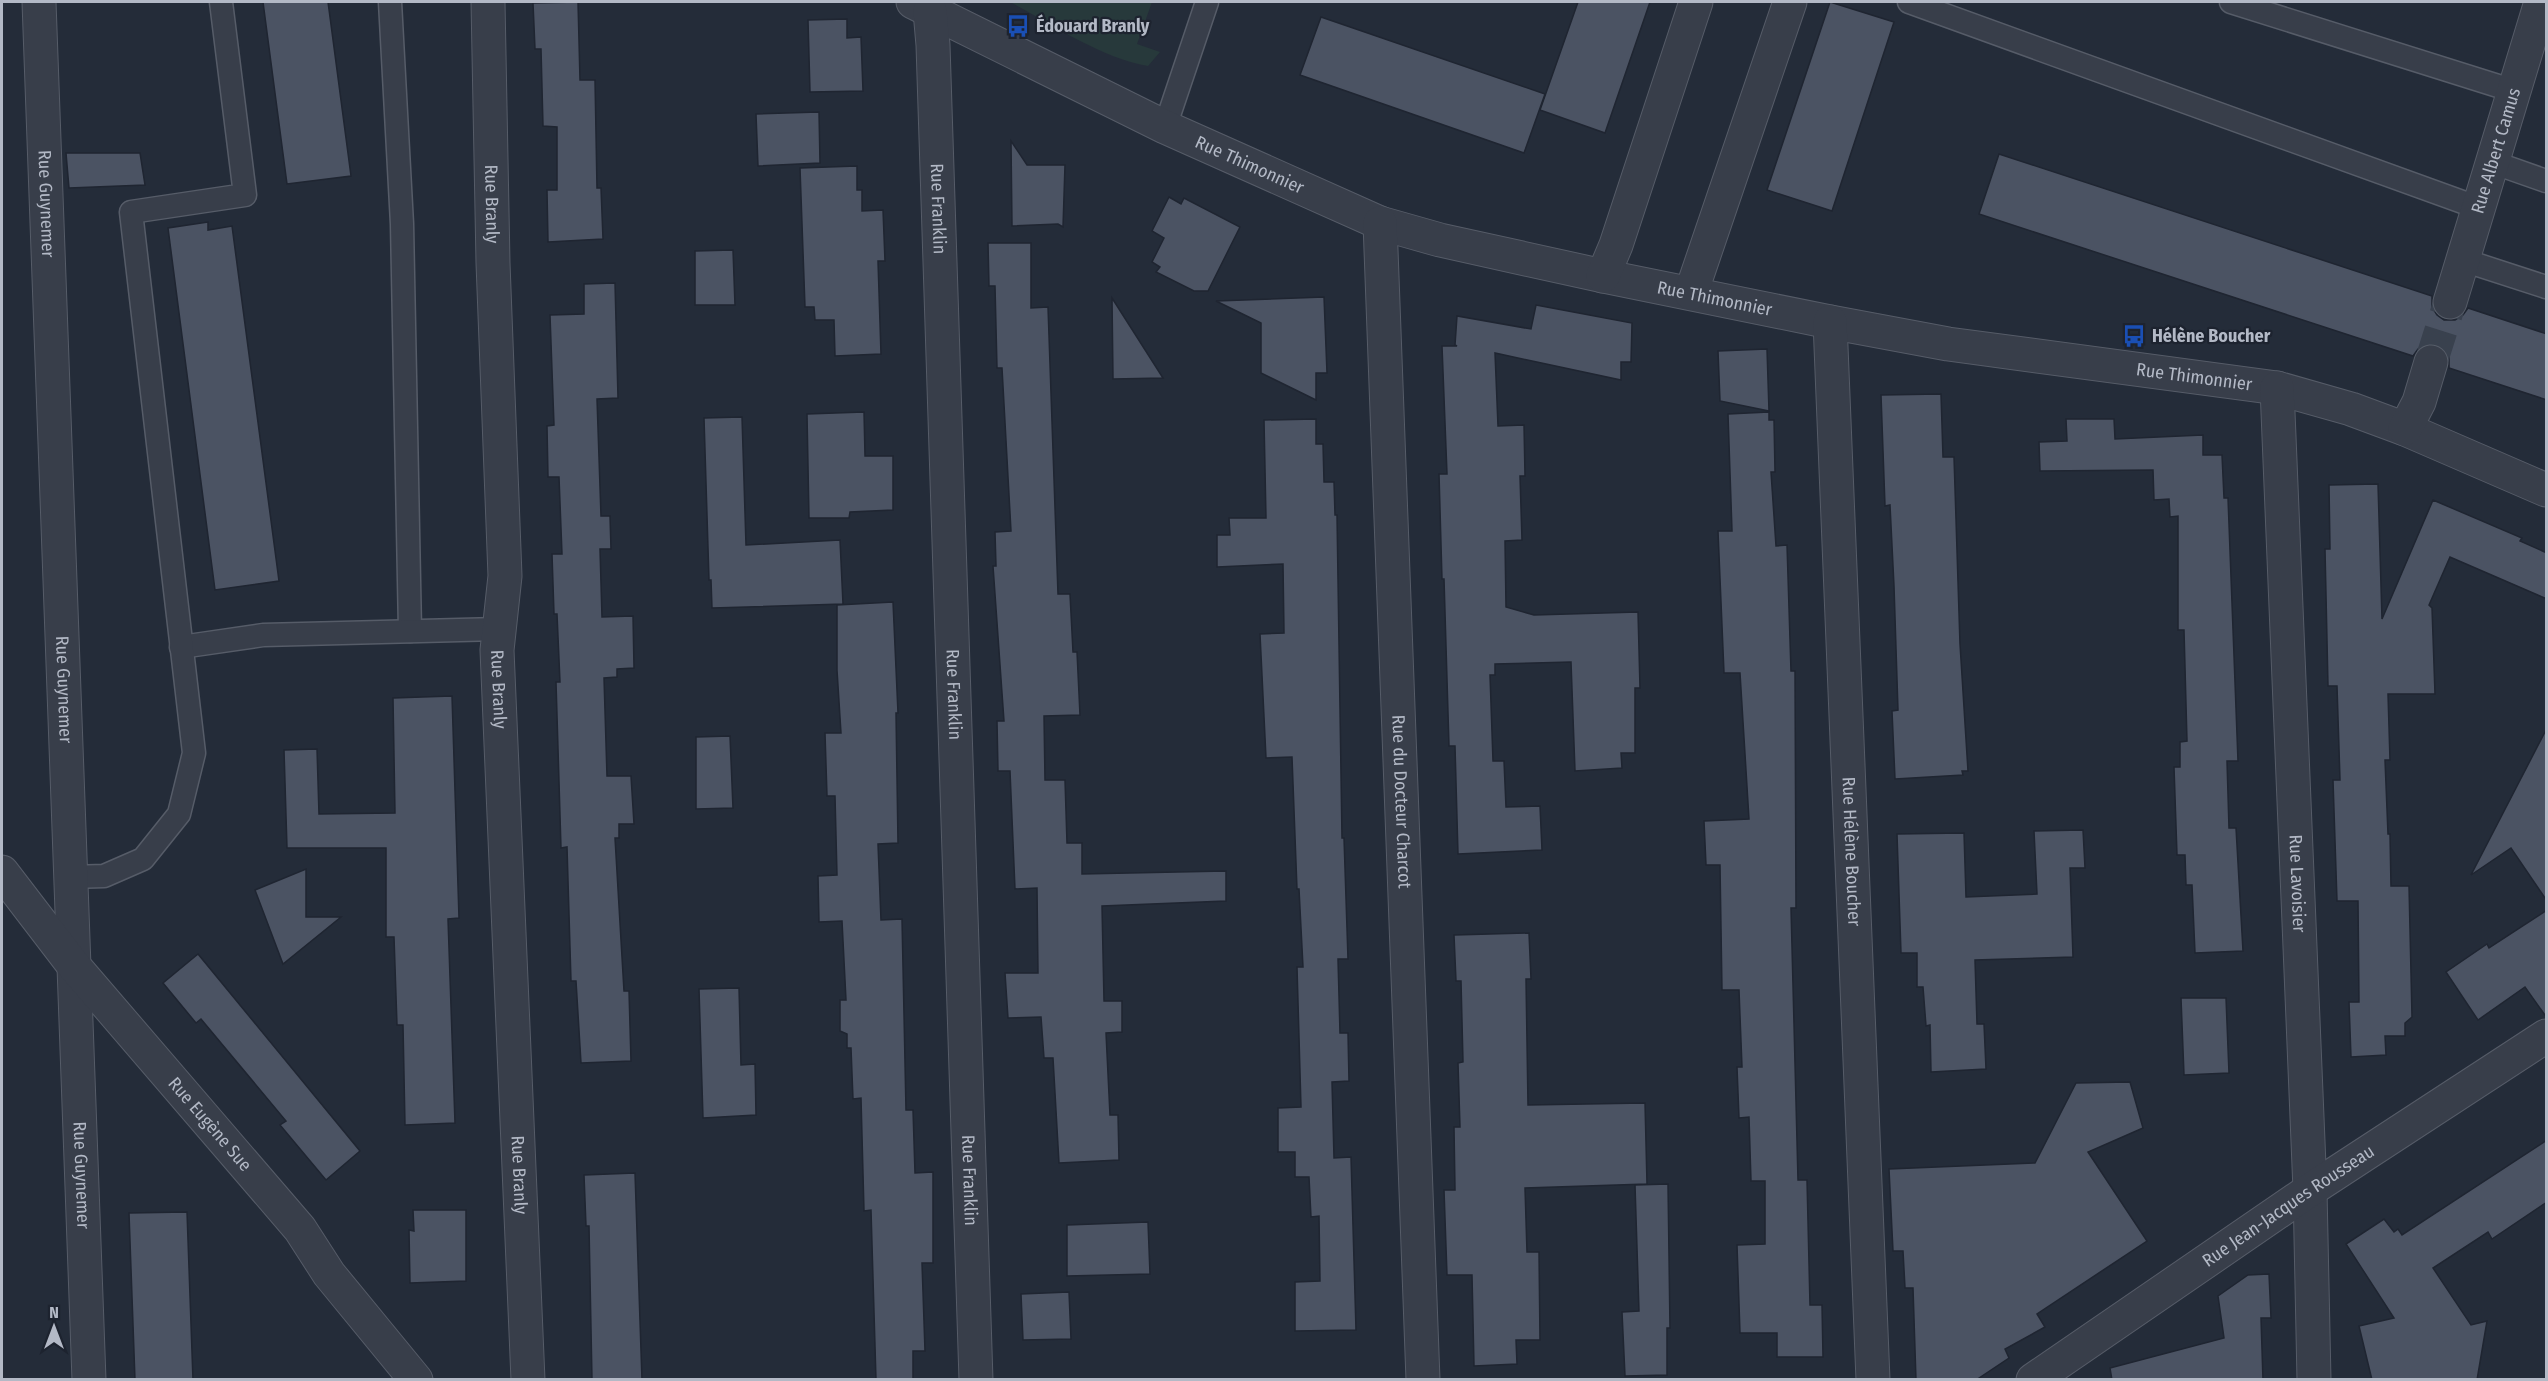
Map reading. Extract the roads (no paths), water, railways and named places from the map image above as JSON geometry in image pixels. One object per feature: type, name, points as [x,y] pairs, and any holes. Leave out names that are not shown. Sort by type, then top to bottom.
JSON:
[{"type":"street","name":"Rue Guynemer","points":[[39,2],[89,1380]]},
{"type":"street","name":"Rue Branly","points":[[488,2],[493,263],[505,576],[497,650],[528,1380]]},
{"type":"street","points":[[1603,276],[1616,245],[1696,2]]},
{"type":"street","points":[[1691,293],[1790,2]]},
{"type":"street","name":"Rue Albert Camus","points":[[2450,302],[2541,2]]},
{"type":"street","name":"Rue Thimonnier","points":[[921,6],[1165,127],[1380,223],[1440,240],[1603,276],[1948,344],[2277,388],[2351,409],[2405,429],[2547,490]]},
{"type":"street","name":"Rue Franklin","points":[[921,6],[933,45],[976,1380]]},
{"type":"street","name":"Rue du Docteur Charcot","points":[[1380,223],[1423,1380]]},
{"type":"street","name":"Rue Hélène Boucher","points":[[1830,322],[1873,1380]]},
{"type":"street","points":[[2405,429],[2418,402],[2431,362]]},
{"type":"street","name":"Rue Lavoisier","points":[[2277,388],[2310,1190],[2314,1380]]},
{"type":"street","name":"Rue Eugène Sue","points":[[2,872],[74,966],[300,1229],[329,1274],[416,1380]]},
{"type":"street","name":"Rue Jean-Jacques Rousseau","points":[[2033,1380],[2310,1190],[2547,1036]]},
{"type":"lane","points":[[70,877],[104,876],[142,859],[180,814],[194,753],[131,212],[245,195],[221,2]]},
{"type":"lane","points":[[390,2],[402,224],[410,631]]},
{"type":"lane","points":[[1165,127],[1208,2]]},
{"type":"lane","points":[[1909,2],[2479,208]]},
{"type":"lane","points":[[2231,2],[2514,91]]},
{"type":"lane","points":[[2492,162],[2547,180]]},
{"type":"lane","points":[[2463,260],[2547,287]]},
{"type":"lane","points":[[181,647],[263,635],[499,628]]},
{"type":"tunnel","points":[[2431,362],[2450,302]]},
{"type":"place","name":"Édouard Branly","points":[[1018,26]]},
{"type":"place","name":"Hélène Boucher","points":[[2134,336]]}]
